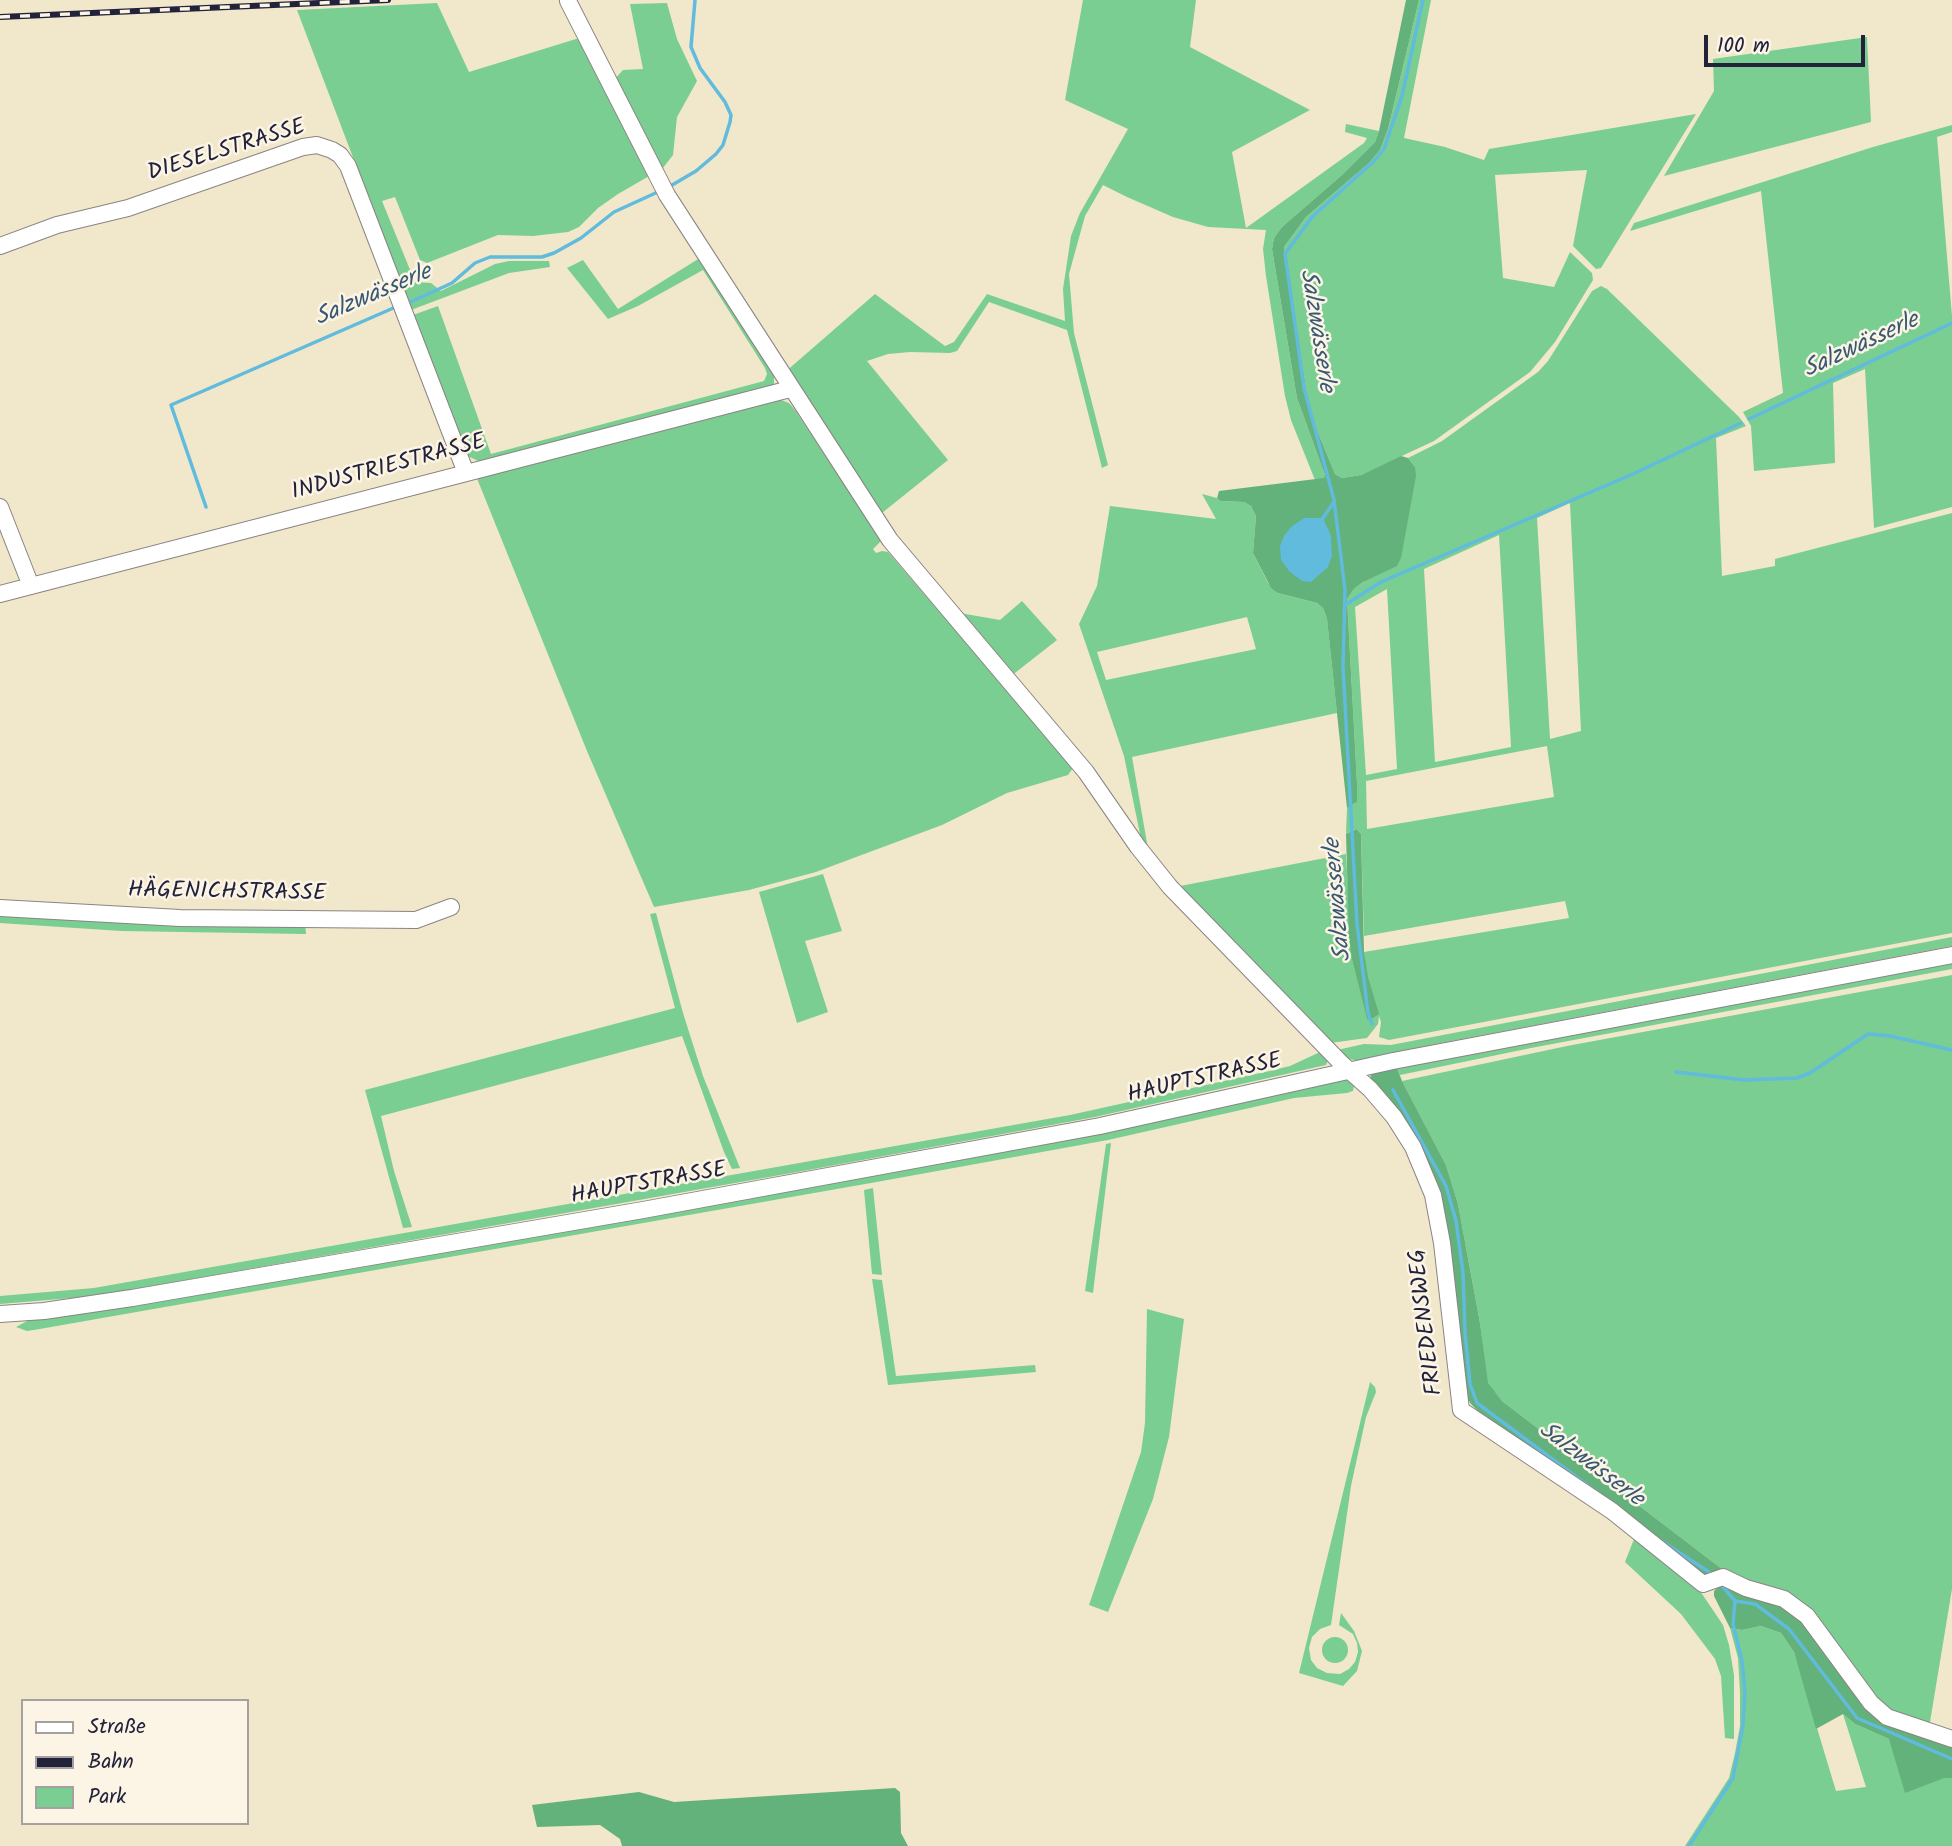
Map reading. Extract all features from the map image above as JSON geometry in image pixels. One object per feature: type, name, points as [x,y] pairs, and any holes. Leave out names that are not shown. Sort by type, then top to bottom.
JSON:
[{"type":"street","name":"FRIEDENSWEG","points":[[568,1],[667,195],[890,540],[1086,772],[1138,848],[1201,920],[1348,1070],[1370,1089],[1394,1117],[1413,1147],[1433,1195],[1442,1243],[1461,1409],[1612,1511],[1703,1584],[1723,1577],[1746,1588],[1784,1599],[1807,1616],[1871,1703],[1887,1717],[1952,1739]]},
{"type":"street","name":"DIESELSTRASSE","points":[[0,246],[57,225],[128,208],[303,147],[317,145],[332,150],[340,155],[348,166],[466,472]]},
{"type":"street","name":"INDUSTRIESTRASSE","points":[[0,594],[790,389]]},
{"type":"street","points":[[0,507],[31,586]]},
{"type":"street","name":"HÄGENICHSTRASSE","points":[[0,908],[180,918],[416,920],[451,907]]},
{"type":"street","name":"HAUPTSTRASSE","points":[[0,1314],[44,1311],[132,1298],[643,1210],[1100,1126],[1348,1070],[1952,955]]},
{"type":"green space","points":[[1083,0],[1196,0],[1190,47],[1310,110],[1232,152],[1246,228],[1364,143],[1367,138],[1345,132],[1346,124],[1379,131],[1375,142],[1343,174],[1282,227],[1274,238],[1272,249],[1297,398],[1325,475],[1324,479],[1315,480],[1291,420],[1285,396],[1266,276],[1263,249],[1266,230],[1208,227],[1173,217],[1103,185],[1085,216],[1069,274],[1074,333],[1108,465],[1102,468],[1067,330],[989,302],[957,351],[888,354],[867,361],[948,460],[877,517],[784,373],[875,294],[945,346],[954,342],[987,294],[1065,321],[1063,289],[1071,236],[1080,213],[1128,129],[1065,100]]},
{"type":"green space","points":[[1406,0],[1419,0],[1388,129],[1380,150],[1369,163],[1306,217],[1284,247],[1307,394],[1316,428],[1335,474],[1342,478],[1361,475],[1401,456],[1408,458],[1415,467],[1416,476],[1401,558],[1397,566],[1363,582],[1347,599],[1357,802],[1347,808],[1327,619],[1323,608],[1317,603],[1278,593],[1271,588],[1253,553],[1256,516],[1251,506],[1244,502],[1220,501],[1217,498],[1219,491],[1324,478],[1297,398],[1272,249],[1274,238],[1282,227],[1375,142]]},
{"type":"green space","points":[[1419,0],[1431,0],[1404,138],[1445,147],[1484,160],[1489,149],[1696,114],[1601,268],[1596,269],[1573,246],[1587,170],[1495,175],[1503,278],[1554,287],[1570,252],[1592,273],[1593,280],[1555,342],[1530,372],[1434,441],[1361,475],[1342,478],[1335,474],[1316,428],[1307,394],[1284,247],[1306,217],[1369,163],[1380,150],[1388,129]]},
{"type":"green space","points":[[437,3],[469,72],[576,39],[584,39],[651,175],[618,194],[598,208],[579,227],[568,232],[533,236],[498,235],[427,263],[420,260],[395,197],[382,201],[415,282],[431,283],[441,291],[495,264],[509,261],[549,261],[550,267],[509,273],[411,310],[297,10]]},
{"type":"green space","points":[[667,3],[677,39],[697,81],[677,117],[673,155],[659,173],[613,81],[623,70],[643,69],[630,4]]},
{"type":"green space","points":[[1867,37],[1871,122],[1664,176],[1714,91],[1713,59]]},
{"type":"green space","points":[[1952,125],[1952,132],[1937,137],[1952,316],[1952,507],[1874,528],[1865,369],[1833,383],[1835,463],[1754,471],[1751,426],[1743,412],[1783,393],[1761,191],[1630,231],[1634,223],[1873,147]]},
{"type":"green space","points":[[703,256],[774,372],[774,384],[770,388],[480,462],[468,456],[413,315],[438,306],[491,454],[764,381],[767,374],[765,368],[703,270],[638,306],[608,319],[567,268],[583,260],[618,309]]},
{"type":"green space","points":[[1601,286],[1607,289],[1746,426],[1716,438],[1722,576],[1775,566],[1775,559],[1952,513],[1952,933],[1389,1040],[1379,1037],[1379,1016],[1378,1024],[1367,1038],[1330,1043],[1175,887],[1346,854],[1352,960],[1367,1018],[1370,1020],[1364,952],[1569,918],[1565,901],[1364,936],[1361,834],[1355,829],[1346,834],[1347,808],[1357,802],[1347,599],[1363,582],[1415,467],[1408,458],[1442,441],[1538,372],[1548,361],[1592,291]],"holes":[[[1570,503],[1581,731],[1550,739],[1537,518]],[[1499,535],[1511,747],[1435,762],[1424,569]],[[1387,589],[1397,769],[1366,775],[1355,607]],[[1547,746],[1554,797],[1367,829],[1366,781]]]},
{"type":"green space","points":[[772,399],[789,403],[795,410],[880,539],[873,549],[876,553],[888,552],[1073,768],[1068,775],[1007,793],[942,825],[816,872],[749,890],[654,907],[587,751],[476,476]]},
{"type":"green space","points":[[1202,494],[1220,501],[1244,502],[1251,506],[1256,516],[1253,553],[1268,583],[1278,593],[1317,603],[1323,608],[1327,619],[1337,713],[1132,757],[1147,843],[1155,864],[1138,843],[1140,834],[1124,756],[1079,624],[1097,586],[1110,506],[1216,519]],"holes":[[[1247,617],[1256,649],[1106,680],[1097,652]]]},
{"type":"green space","points":[[1022,601],[1057,640],[1011,676],[954,612],[1000,620]]},
{"type":"green space","points":[[1356,829],[1361,834],[1364,952],[1379,1014],[1370,1020],[1367,1019],[1352,960],[1349,936],[1346,834]]},
{"type":"green space","points":[[823,874],[842,931],[805,941],[828,1012],[797,1023],[759,892]]},
{"type":"green space","points":[[656,913],[703,1076],[740,1168],[732,1169],[724,1152],[682,1036],[381,1116],[394,1171],[412,1227],[403,1228],[365,1090],[675,1008],[650,914]]},
{"type":"green space","points":[[0,914],[305,922],[306,934],[121,931],[0,923]]},
{"type":"green space","points":[[1952,937],[1952,946],[1358,1061],[1341,1057],[1337,1050],[1364,1044],[1391,1045]]},
{"type":"green space","points":[[1952,960],[1952,969],[1400,1075],[1396,1065]]},
{"type":"green space","points":[[1952,975],[1952,1589],[1929,1728],[1886,1712],[1744,1583],[1502,1401],[1487,1383],[1480,1323],[1458,1204],[1446,1165],[1402,1081],[1567,1046]]},
{"type":"green space","points":[[1320,1052],[1329,1058],[1326,1065],[1095,1117],[96,1296],[0,1304],[0,1296],[94,1288],[1070,1115],[1290,1066]]},
{"type":"green space","points":[[1396,1065],[1446,1165],[1458,1204],[1488,1383],[1502,1401],[1722,1569],[1705,1576],[1483,1416],[1471,1404],[1464,1393],[1436,1191],[1370,1081],[1371,1074]]},
{"type":"green space","points":[[1346,1079],[1354,1086],[1353,1091],[1294,1098],[1108,1140],[34,1330],[27,1331],[16,1327],[31,1319]]},
{"type":"green space","points":[[1111,1143],[1093,1293],[1085,1291],[1106,1144]]},
{"type":"green space","points":[[873,1188],[882,1275],[872,1274],[864,1190]]},
{"type":"green space","points":[[872,1279],[882,1280],[896,1376],[1035,1365],[1036,1372],[888,1385]]},
{"type":"green space","points":[[1147,1309],[1184,1319],[1169,1437],[1153,1499],[1108,1612],[1089,1605],[1141,1452],[1145,1423]]},
{"type":"green space","points":[[1370,1382],[1376,1392],[1366,1417],[1351,1486],[1331,1625],[1320,1629],[1312,1637],[1309,1648],[1311,1660],[1317,1668],[1327,1673],[1340,1674],[1349,1669],[1355,1662],[1357,1643],[1353,1634],[1339,1625],[1341,1613],[1354,1631],[1362,1651],[1357,1671],[1343,1686],[1299,1673]]},
{"type":"green space","points":[[1636,1534],[1696,1585],[1723,1625],[1734,1675],[1734,1739],[1725,1738],[1721,1676],[1715,1659],[1681,1614],[1625,1562]]},
{"type":"green space","points":[[1728,1585],[1782,1602],[1803,1618],[1871,1707],[1952,1744],[1952,1778],[1944,1778],[1905,1793],[1889,1739],[1855,1724],[1843,1714],[1816,1729],[1794,1652],[1781,1633],[1761,1626],[1742,1630],[1730,1628],[1714,1596],[1714,1591],[1719,1586]]},
{"type":"green space","points":[[1761,1626],[1781,1633],[1794,1652],[1836,1791],[1866,1787],[1843,1714],[1855,1724],[1889,1739],[1944,1778],[1952,1778],[1952,1846],[1685,1846],[1729,1778],[1735,1753],[1740,1726],[1740,1693],[1738,1658],[1730,1628],[1742,1630]]},
{"type":"green space","points":[[1335,1637],[1345,1640],[1348,1650],[1345,1660],[1335,1663],[1325,1660],[1322,1650],[1325,1640]]},
{"type":"green space","points":[[895,1788],[900,1792],[901,1833],[908,1846],[622,1846],[620,1839],[600,1825],[537,1827],[532,1805],[639,1792],[674,1802]]},
{"type":"water","points":[[1304,518],[1323,518],[1331,536],[1332,556],[1328,567],[1311,582],[1302,581],[1289,571],[1281,560],[1280,546],[1284,536]]},
{"type":"waterway","name":"Salzwässerle","points":[[667,188],[696,171],[716,154],[723,145],[730,122],[731,115],[725,102],[700,68],[691,47],[695,0]]},
{"type":"waterway","name":"Salzwässerle","points":[[1372,1024],[1368,1013],[1357,924],[1343,667],[1345,590],[1334,500],[1304,388],[1285,254],[1312,217],[1384,149],[1402,96],[1423,0]]},
{"type":"waterway","name":"Salzwässerle","points":[[406,304],[452,283],[475,263],[490,257],[542,257],[554,253],[581,238],[614,212],[660,191]]},
{"type":"waterway","name":"Salzwässerle","points":[[206,507],[171,405],[398,306]]},
{"type":"waterway","name":"Salzwässerle","points":[[1749,419],[1952,323]]},
{"type":"waterway","name":"Salzwässerle","points":[[1345,605],[1381,582],[1633,474],[1741,423]]},
{"type":"waterway","name":"Salzwässerle","points":[[1323,518],[1334,502]]},
{"type":"waterway","points":[[1676,1072],[1744,1080],[1797,1078],[1810,1073],[1868,1034],[1890,1036],[1952,1050]]},
{"type":"waterway","name":"Salzwässerle","points":[[1393,1090],[1446,1186],[1456,1221],[1463,1273],[1470,1384],[1477,1403],[1598,1493]]},
{"type":"waterway","name":"Salzwässerle","points":[[1657,1538],[1712,1574]]},
{"type":"waterway","name":"Salzwässerle","points":[[1689,1846],[1733,1778],[1743,1725],[1745,1691],[1742,1661],[1733,1624],[1735,1601],[1719,1582]]},
{"type":"waterway","points":[[1735,1601],[1755,1604],[1789,1629],[1857,1718],[1952,1759]]},
{"type":"railway","points":[[0,17],[388,0]]}]
